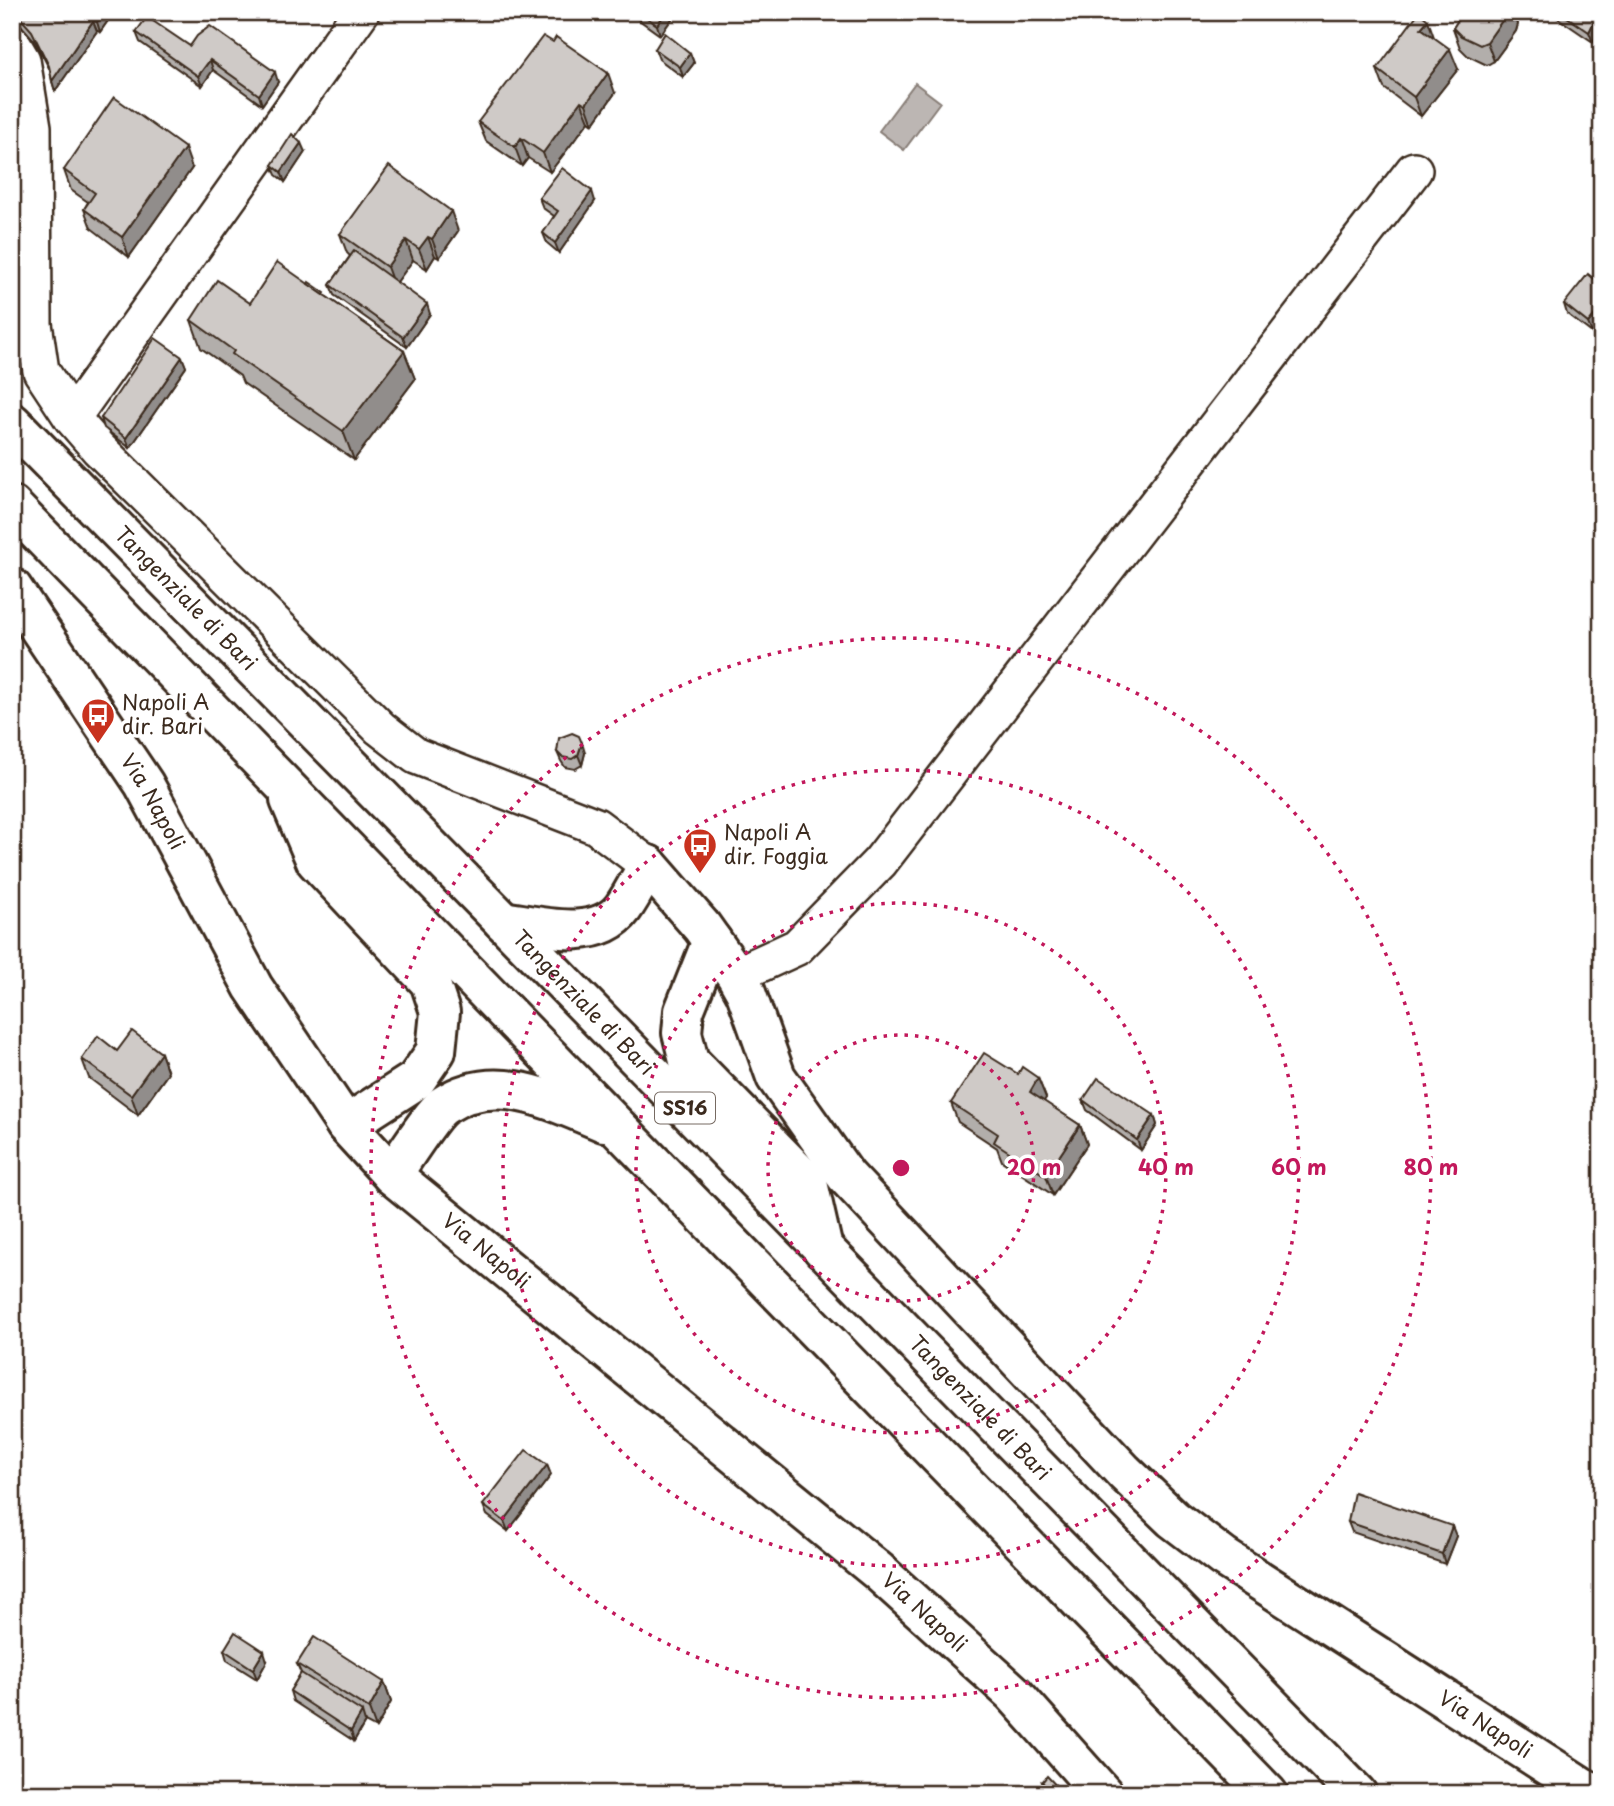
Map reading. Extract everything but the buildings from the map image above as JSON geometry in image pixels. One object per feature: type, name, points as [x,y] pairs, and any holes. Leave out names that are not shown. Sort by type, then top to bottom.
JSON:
[{"type":"main road","name":"Tangenziale di Bari","points":[[12,423],[503,920],[1357,1794]]},
{"type":"main road","name":"SS16","points":[[12,506],[1268,1794]]},
{"type":"main road","name":"Via Napoli","points":[[12,588],[144,783],[253,987],[346,1125],[392,1175],[878,1572],[1014,1695],[1103,1794]]},
{"type":"main road","points":[[281,779],[316,861],[430,982],[440,1012],[436,1051],[416,1080],[346,1125]]},
{"type":"main road","name":"Via Napoli","points":[[648,864],[678,897],[736,975],[746,993],[776,1077],[846,1176],[1143,1491],[1173,1519],[1223,1558],[1593,1794]]},
{"type":"main road","points":[[503,920],[572,931],[597,926],[621,910],[648,864]]},
{"type":"main road","points":[[712,941],[684,1011],[682,1033],[689,1061],[808,1183],[823,1249]]},
{"type":"main road","points":[[392,1175],[443,1105],[482,1088],[528,1092],[617,1128]]},
{"type":"street","points":[[72,418],[361,12]]},
{"type":"street","points":[[12,43],[22,60],[33,127],[34,324],[41,371],[72,418],[98,449],[380,728],[416,756],[596,826],[648,864]]},
{"type":"street","points":[[736,975],[797,947],[880,862],[1413,170]]},
{"type":"shaded area","points":[[915,83],[940,102],[904,150],[879,131]]},
{"type":"place","name":"Napoli A dir. Bari","points":[[98,745]]},
{"type":"place","name":"Napoli A dir. Foggia","points":[[700,875]]}]
